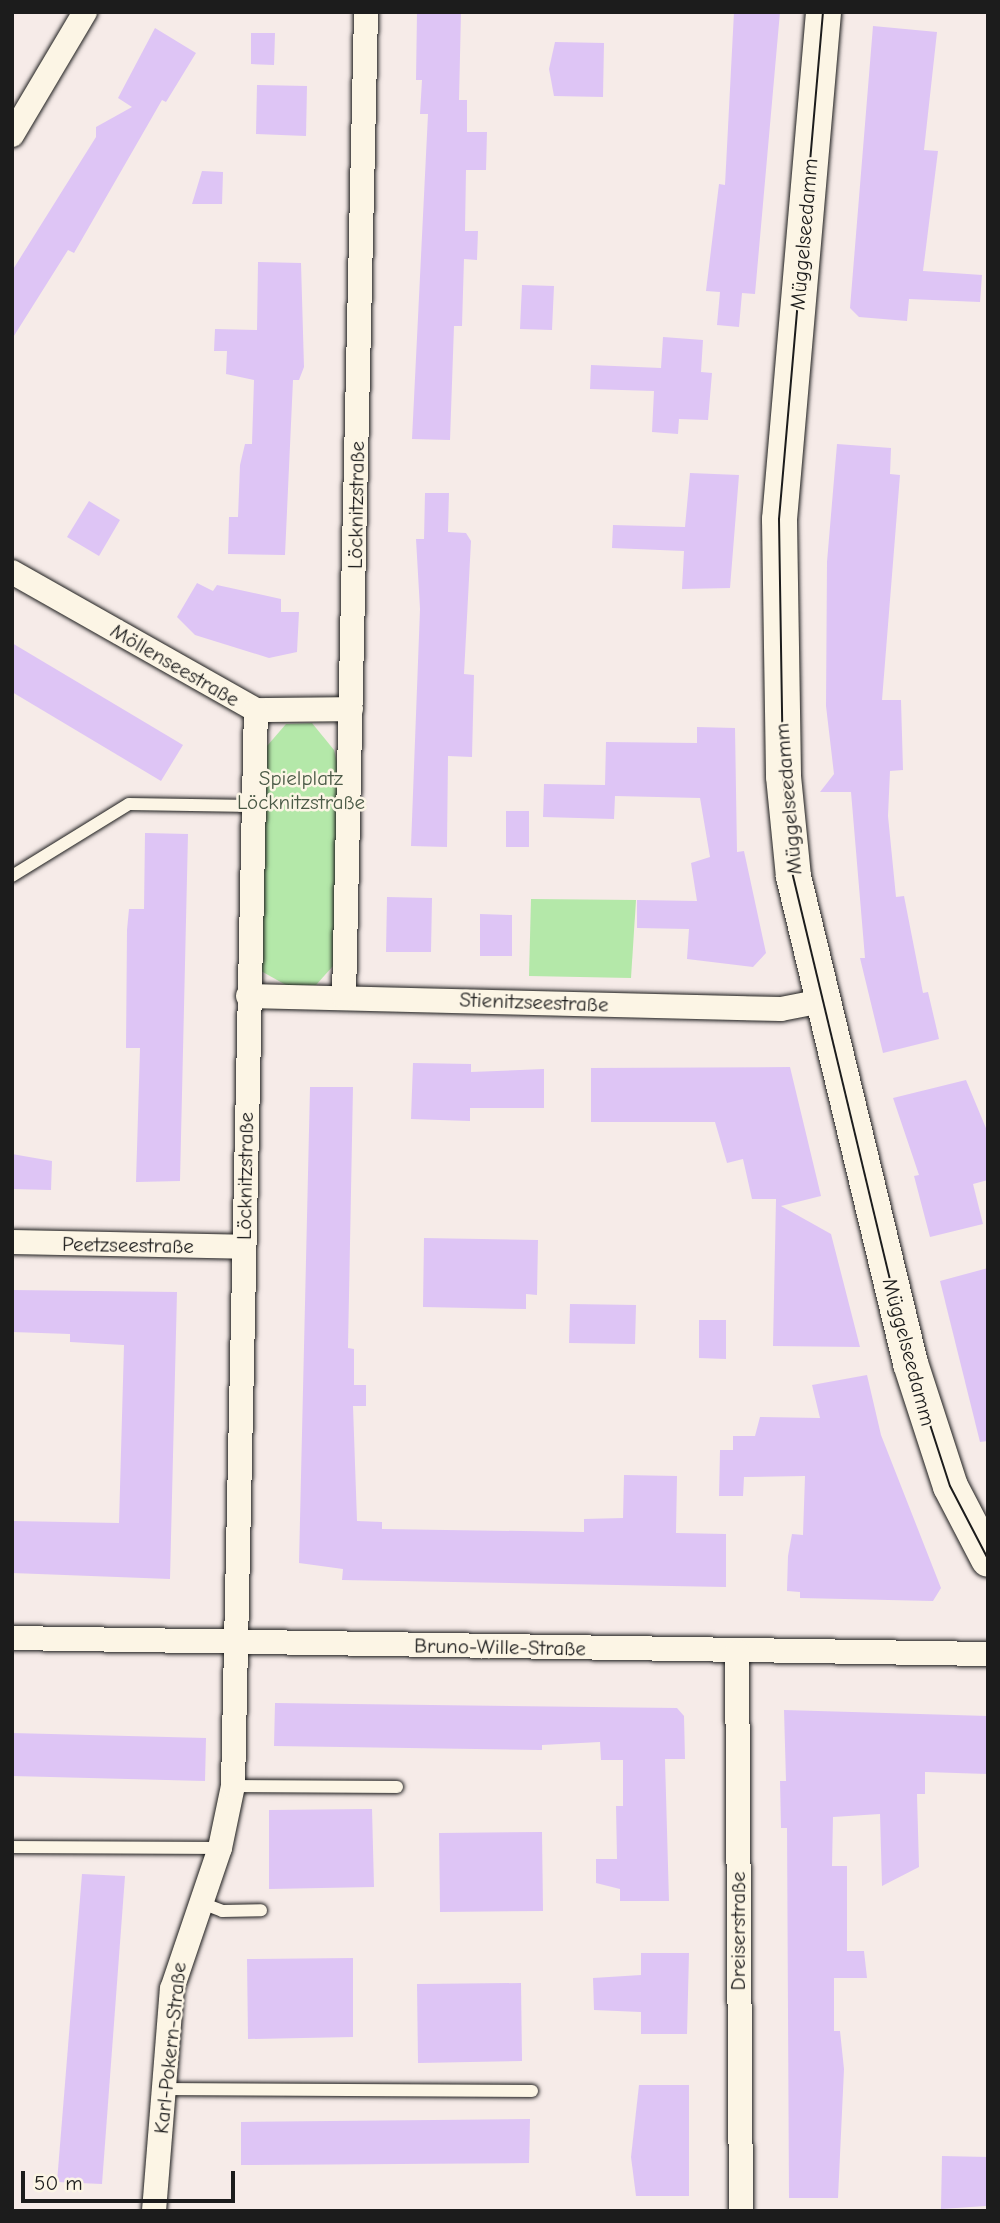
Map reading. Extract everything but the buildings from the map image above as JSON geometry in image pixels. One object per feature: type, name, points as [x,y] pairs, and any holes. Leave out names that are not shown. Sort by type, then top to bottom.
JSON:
[{"type":"main road","name":"Müggelseedamm","points":[[823,12],[777,607],[793,876],[818,1002],[925,1415],[950,1486],[988,1559]]},
{"type":"street","points":[[12,135],[85,12]]},
{"type":"street","name":"Löcknitzstraße","points":[[344,997],[366,12]]},
{"type":"street","name":"Möllenseestraße","points":[[12,572],[256,710],[351,709]]},
{"type":"street","name":"Löcknitzstraße","points":[[236,1643],[256,710]]},
{"type":"street","name":"Stienitzseestraße","points":[[248,996],[781,1009],[818,1002]]},
{"type":"street","name":"Peetzseestraße","points":[[12,1242],[244,1247]]},
{"type":"street","name":"Bruno-Wille-Straße","points":[[12,1638],[737,1652],[988,1654]]},
{"type":"street","name":"Karl-Pokern-Straße","points":[[154,2211],[172,1989],[199,1902],[220,1848],[233,1786],[236,1643]]},
{"type":"street","name":"Dreiserstraße","points":[[737,1652],[741,2211]]},
{"type":"lane","points":[[12,876],[129,804],[253,806]]},
{"type":"lane","points":[[233,1786],[397,1787]]},
{"type":"lane","points":[[12,1847],[220,1848]]},
{"type":"lane","points":[[199,1902],[222,1911],[261,1910]]},
{"type":"lane","points":[[163,2090],[532,2091]]},
{"type":"green space","name":"Spielplatz Löcknitzstraße","points":[[312,723],[334,750],[339,770],[333,966],[316,985],[286,985],[261,971],[267,746],[286,724]]},
{"type":"green space","points":[[531,899],[636,900],[631,978],[529,976]]},
{"type":"tram line","points":[[823,12],[779,519],[783,776],[793,876],[910,1363],[950,1486],[988,1559]]}]
